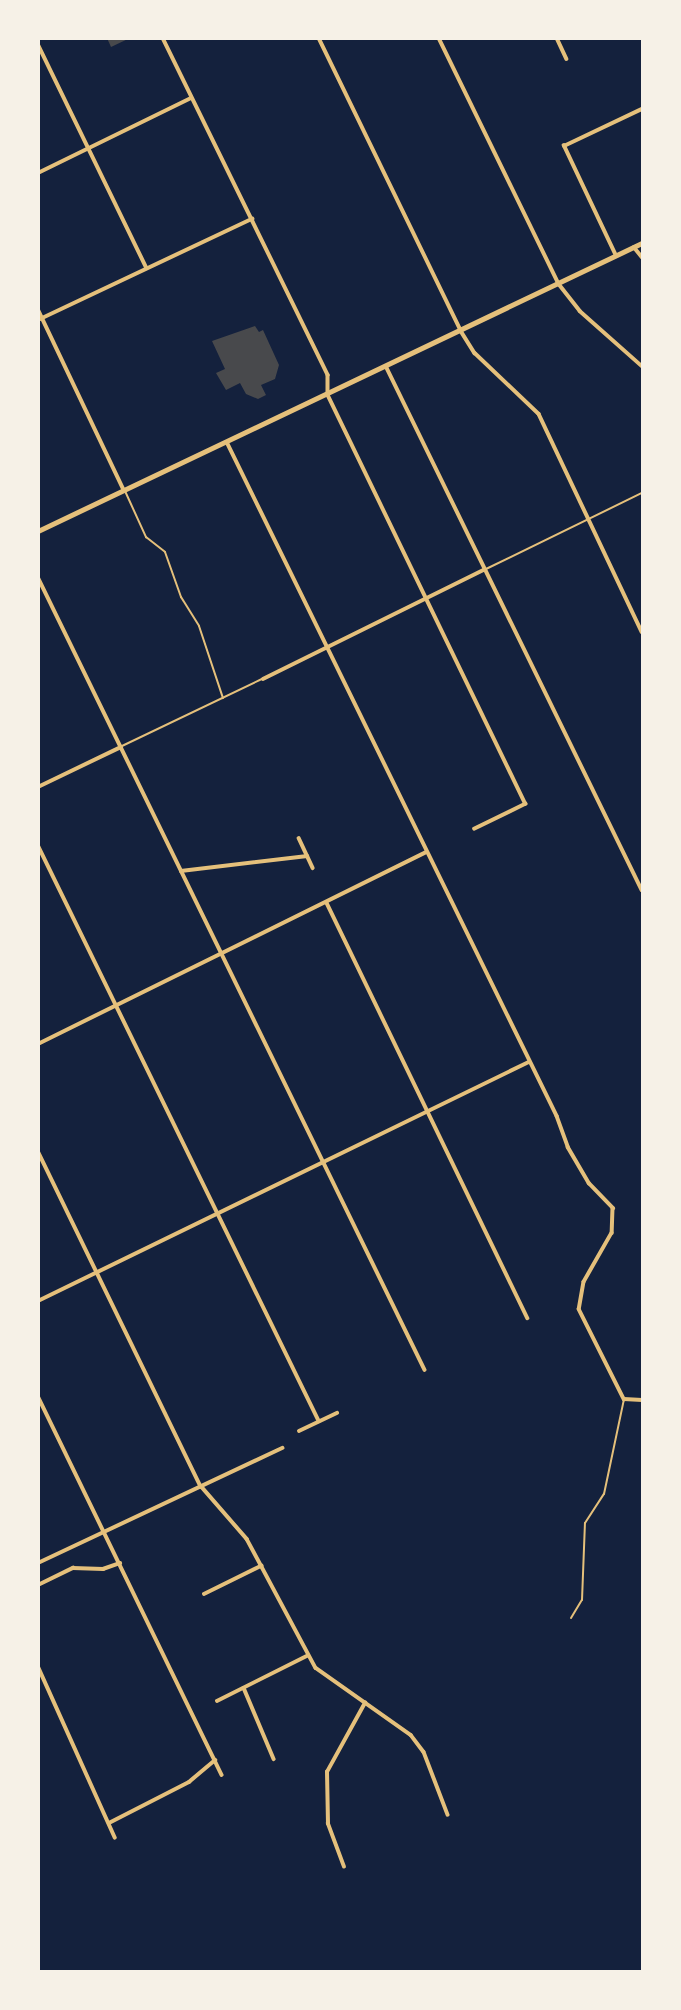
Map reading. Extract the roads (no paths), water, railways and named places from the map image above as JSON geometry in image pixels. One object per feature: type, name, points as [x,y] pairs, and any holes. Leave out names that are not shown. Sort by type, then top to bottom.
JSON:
[{"type":"main road","points":[[38,531],[228,444],[642,243]]},
{"type":"street","points":[[163,38],[328,376],[328,395],[526,804],[475,829]]},
{"type":"street","points":[[319,38],[461,331],[475,353],[539,414],[642,632]]},
{"type":"street","points":[[439,38],[559,284],[580,311],[642,366]]},
{"type":"street","points":[[557,38],[566,59]]},
{"type":"street","points":[[38,44],[147,268]]},
{"type":"street","points":[[38,173],[191,98]]},
{"type":"street","points":[[616,256],[564,146],[642,109]]},
{"type":"street","points":[[41,319],[252,219]]},
{"type":"street","points":[[634,247],[642,257]]},
{"type":"street","points":[[38,309],[124,490]]},
{"type":"street","points":[[387,368],[642,890]]},
{"type":"street","points":[[228,444],[568,1147],[589,1183],[613,1208],[612,1233],[584,1282],[579,1309],[624,1399],[642,1399]]},
{"type":"street","points":[[263,679],[484,570]]},
{"type":"street","points":[[38,577],[425,1370]]},
{"type":"street","points":[[38,787],[121,747]]},
{"type":"street","points":[[299,838],[313,869]]},
{"type":"street","points":[[38,845],[319,1422]]},
{"type":"street","points":[[38,1044],[426,852]]},
{"type":"street","points":[[180,871],[307,856]]},
{"type":"street","points":[[327,903],[528,1318]]},
{"type":"street","points":[[38,1301],[217,1211],[529,1062]]},
{"type":"street","points":[[38,1151],[201,1486],[247,1539],[307,1656],[335,1686],[392,1719],[418,1744],[448,1815]]},
{"type":"street","points":[[38,1396],[222,1775]]},
{"type":"street","points":[[299,1431],[337,1413]]},
{"type":"street","points":[[38,1563],[282,1448]]},
{"type":"street","points":[[38,1585],[73,1567],[103,1569],[120,1563]]},
{"type":"street","points":[[204,1594],[261,1566]]},
{"type":"street","points":[[217,1701],[307,1656]]},
{"type":"street","points":[[38,1666],[115,1837]]},
{"type":"street","points":[[244,1688],[267,1733],[274,1759]]},
{"type":"street","points":[[344,1867],[328,1824],[324,1796],[327,1772],[365,1703]]},
{"type":"street","points":[[109,1823],[189,1782],[215,1760]]},
{"type":"lane","points":[[124,490],[146,537],[164,552],[181,597],[199,626],[223,698]]},
{"type":"lane","points":[[484,570],[642,493]]},
{"type":"lane","points":[[121,747],[263,679]]},
{"type":"lane","points":[[571,1618],[582,1600],[585,1523],[604,1494],[624,1399]]}]
